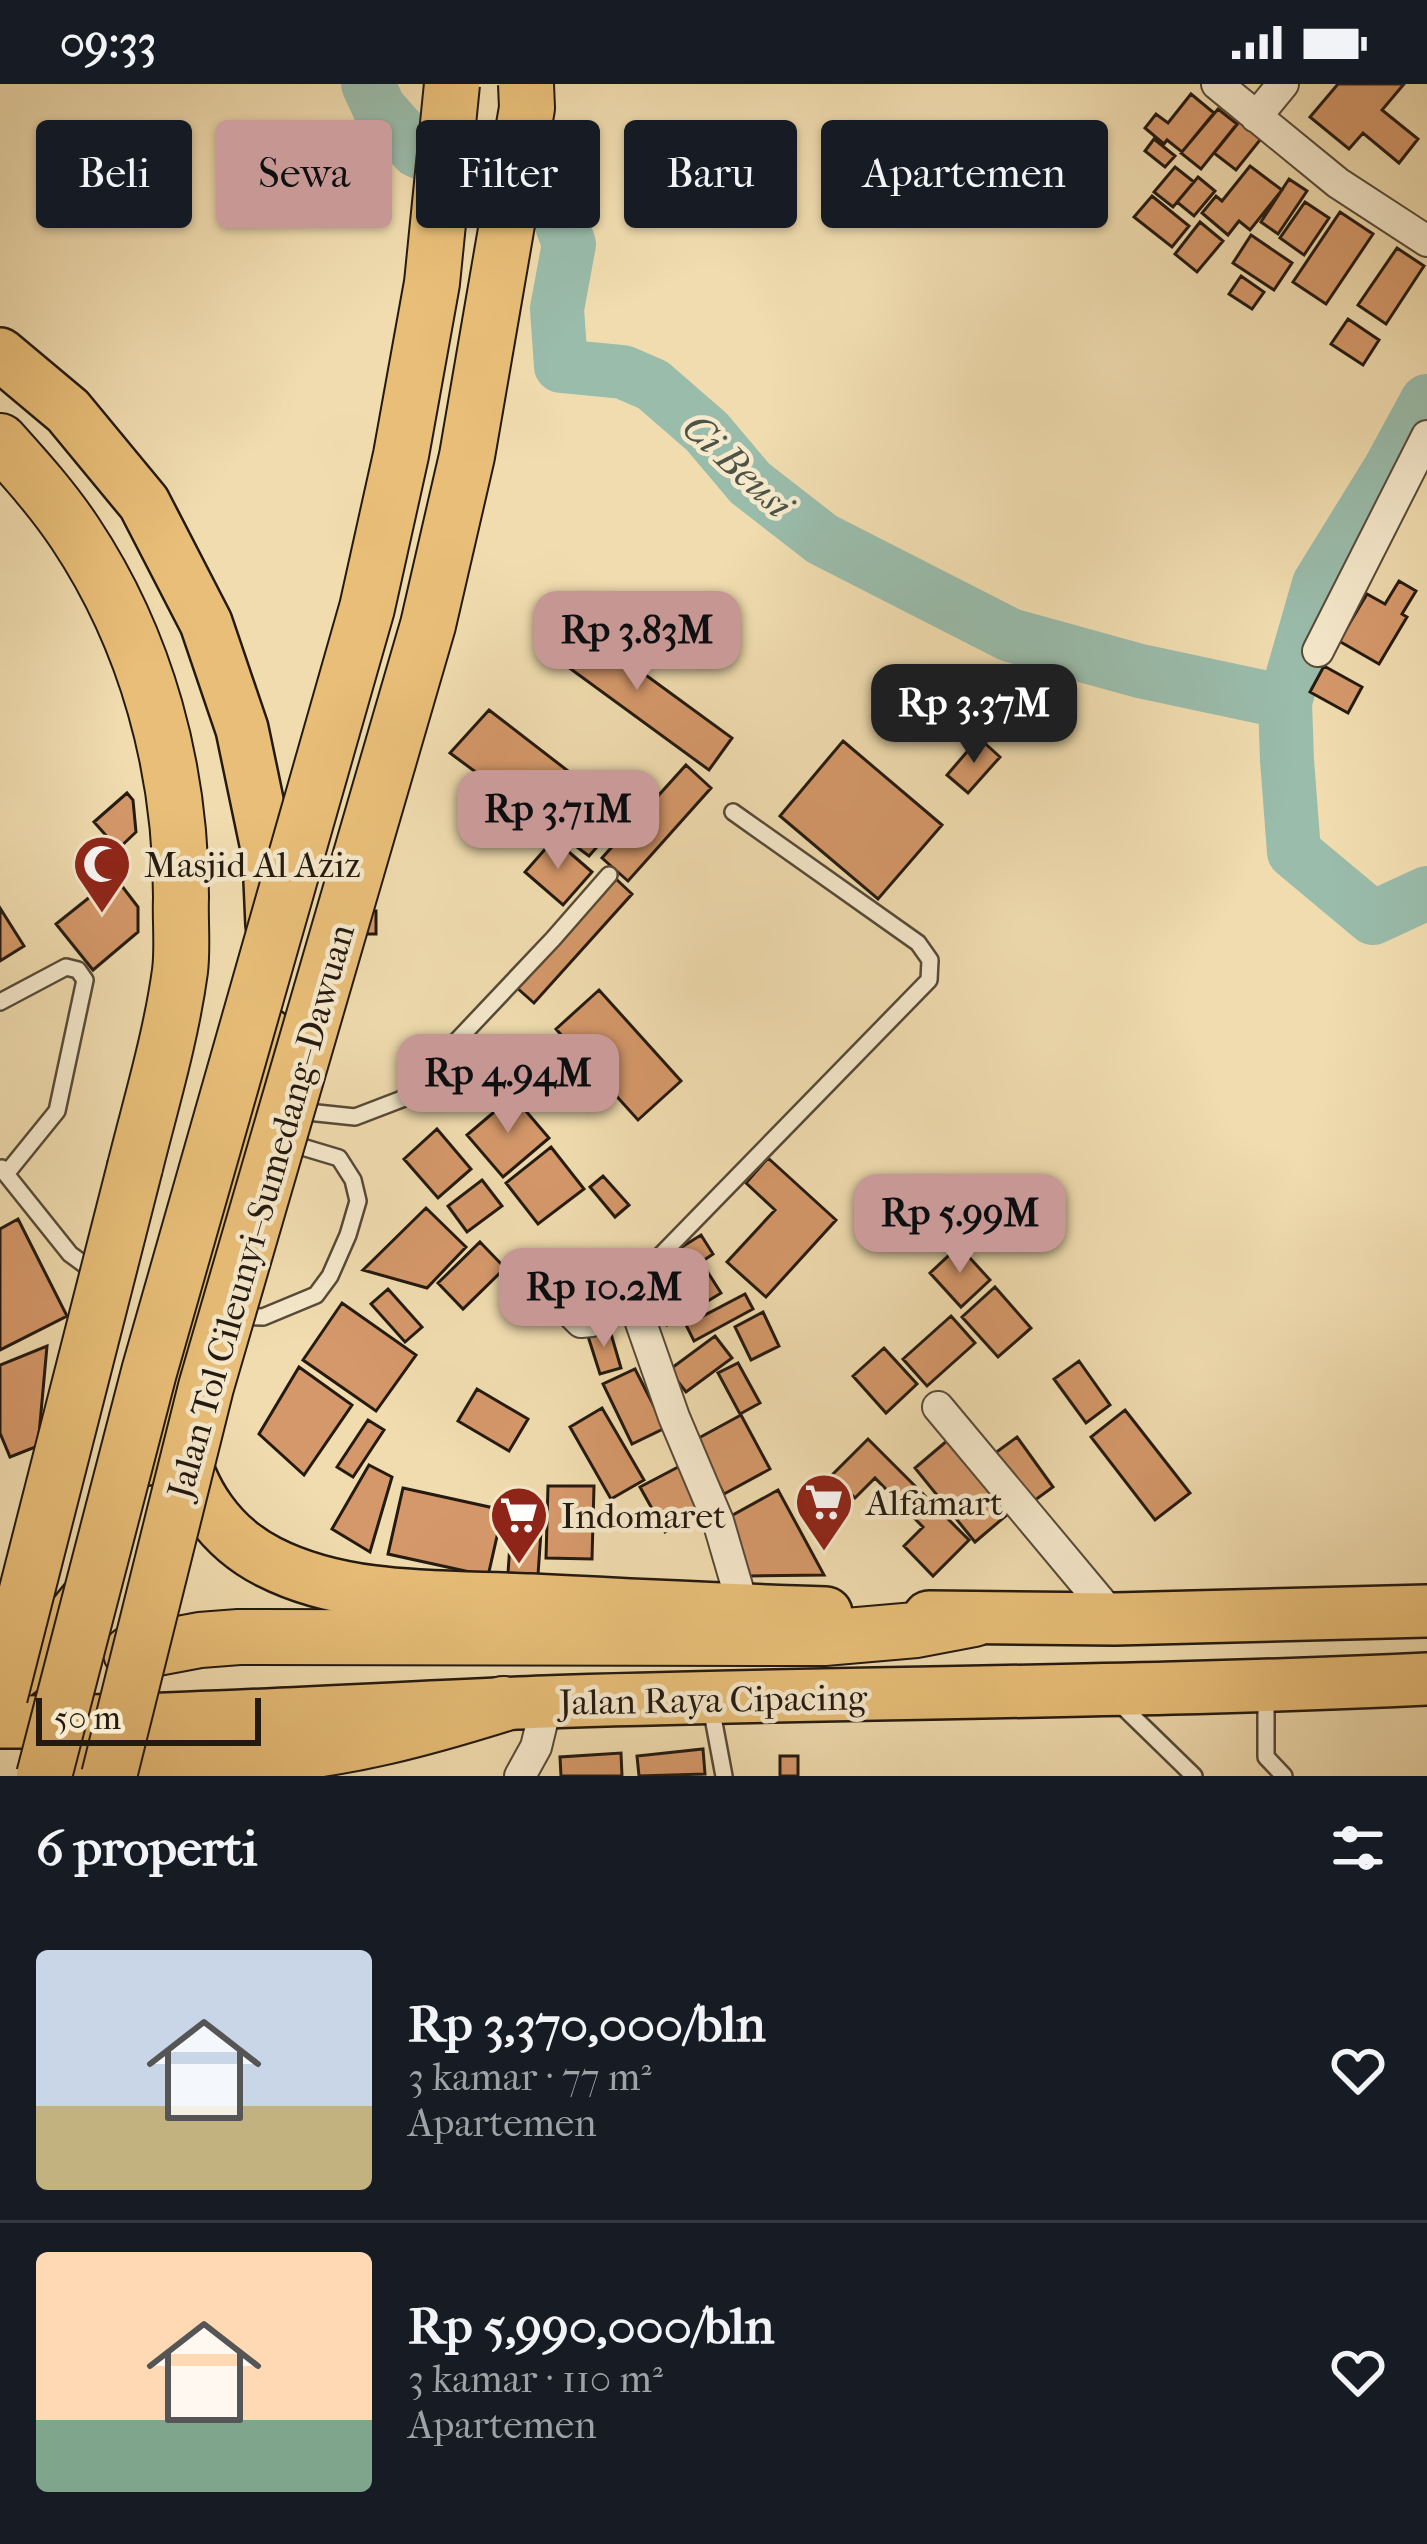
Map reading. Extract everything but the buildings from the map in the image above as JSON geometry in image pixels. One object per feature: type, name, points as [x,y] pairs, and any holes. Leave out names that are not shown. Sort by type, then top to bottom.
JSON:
[{"type":"highway","name":"Jalan Tol Cileunyi–Sumedang–Dawuan","points":[[44,1776],[149,1372],[367,608],[432,283],[452,84]]},
{"type":"highway","name":"Jalan Tol Cileunyi–Sumedang–Dawuan","points":[[109,1776],[206,1387],[428,625],[467,456],[527,108],[526,84]]},
{"type":"highway","points":[[0,354],[68,411],[144,503],[206,622],[242,729],[269,858],[274,980],[250,1119],[173,1308],[181,1449],[205,1506],[231,1534],[263,1559],[316,1581],[429,1595],[974,1619],[1427,1611]]},
{"type":"highway","points":[[0,441],[39,484],[108,586],[155,703],[172,779],[181,860],[180,968],[164,1047],[0,1696]]},
{"type":"highway","points":[[0,1686],[65,1630],[106,1569],[180,1368]]},
{"type":"highway","points":[[131,1653],[239,1637],[824,1638],[916,1630],[974,1619]]},
{"type":"highway","name":"Jalan Raya Cipacing","points":[[0,1722],[1427,1679]]},
{"type":"highway","points":[[68,1776],[135,1762],[344,1747],[525,1703]]},
{"type":"street","points":[[1216,84],[1338,183],[1427,241]]},
{"type":"street","points":[[1256,117],[1283,84]]},
{"type":"street","points":[[1318,651],[1427,436]]},
{"type":"street","points":[[537,1278],[581,1322],[592,1321],[622,1295],[632,1297],[674,1417],[718,1521],[744,1610]]},
{"type":"street","points":[[938,1407],[1115,1619]]},
{"type":"street","points":[[520,1776],[536,1747],[525,1703]]},
{"type":"lane","points":[[622,1295],[928,980],[930,960],[918,944],[733,812]]},
{"type":"lane","points":[[250,1119],[355,1117],[402,1099],[609,875]]},
{"type":"lane","points":[[0,1002],[59,969],[71,968],[85,980],[57,1111],[3,1170],[70,1255],[127,1295]]},
{"type":"lane","points":[[173,1308],[263,1317],[316,1295],[348,1235],[358,1201],[339,1158],[250,1119]]},
{"type":"lane","points":[[1266,1687],[1266,1756],[1284,1776]]},
{"type":"lane","points":[[1106,1690],[1194,1776]]},
{"type":"lane","points":[[710,1698],[724,1776]]},
{"type":"waterway","name":"Ci Beusi","points":[[368,84],[379,108],[417,151],[555,206],[569,244],[557,309],[561,366],[623,372],[653,385],[707,432],[750,483],[822,539],[1010,635],[1140,671],[1285,702]]},
{"type":"waterway","points":[[1427,401],[1319,584],[1285,702],[1294,852],[1373,918],[1427,893]]},
{"type":"place","name":"Masjid Al Aziz","points":[[102,915]]},
{"type":"place","name":"Alfamart","points":[[824,1553]]},
{"type":"place","name":"Indomaret","points":[[519,1566]]}]
